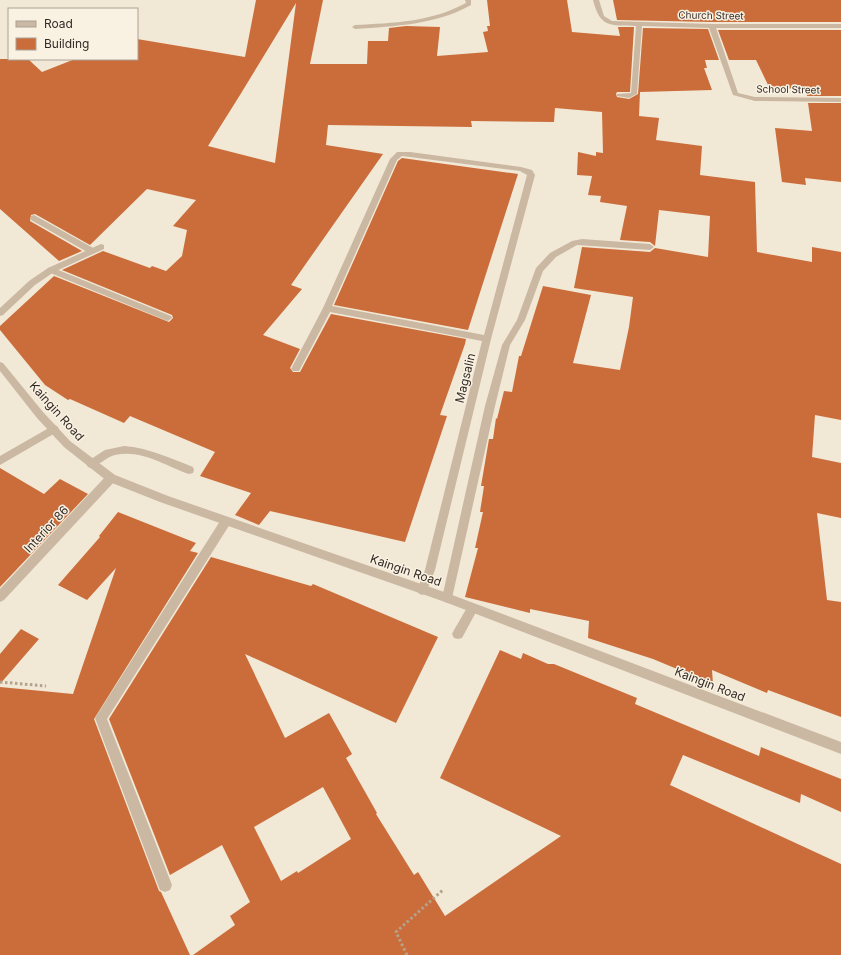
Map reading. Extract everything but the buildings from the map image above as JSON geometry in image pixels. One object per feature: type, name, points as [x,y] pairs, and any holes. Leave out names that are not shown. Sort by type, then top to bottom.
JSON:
[{"type":"street","points":[[354,27],[412,23],[431,20],[456,12],[468,4],[468,0]]},
{"type":"street","name":"Church Street","points":[[596,0],[600,16],[605,21],[611,22],[712,26],[841,26]]},
{"type":"street","points":[[619,95],[629,96],[634,94],[639,24]]},
{"type":"street","name":"School Street","points":[[712,26],[735,94],[755,99],[841,100]]},
{"type":"street","name":"Magsalin","points":[[327,308],[396,156],[400,154],[410,154],[521,169],[529,172],[531,175],[487,339],[430,570],[422,590]]},
{"type":"street","points":[[34,218],[92,251]]},
{"type":"street","points":[[447,598],[490,406],[506,345],[521,320],[538,270],[553,255],[582,242],[650,247]]},
{"type":"street","points":[[0,313],[32,283],[51,270],[101,247]]},
{"type":"street","points":[[51,270],[168,318]]},
{"type":"street","points":[[296,369],[327,308],[487,339]]},
{"type":"street","name":"Kaingin Road","points":[[0,365],[67,444],[111,478],[164,499],[447,598],[472,609],[841,748]]},
{"type":"street","points":[[0,461],[54,429]]},
{"type":"street","points":[[91,464],[106,454],[124,450],[145,452],[189,470]]},
{"type":"street","name":"Interior 86","points":[[0,597],[111,478]]},
{"type":"street","points":[[165,885],[101,718],[226,521]]},
{"type":"street","points":[[458,634],[472,609]]},
{"type":"path","points":[[0,682],[46,686]]},
{"type":"path","points":[[406,955],[396,932],[444,889]]}]
